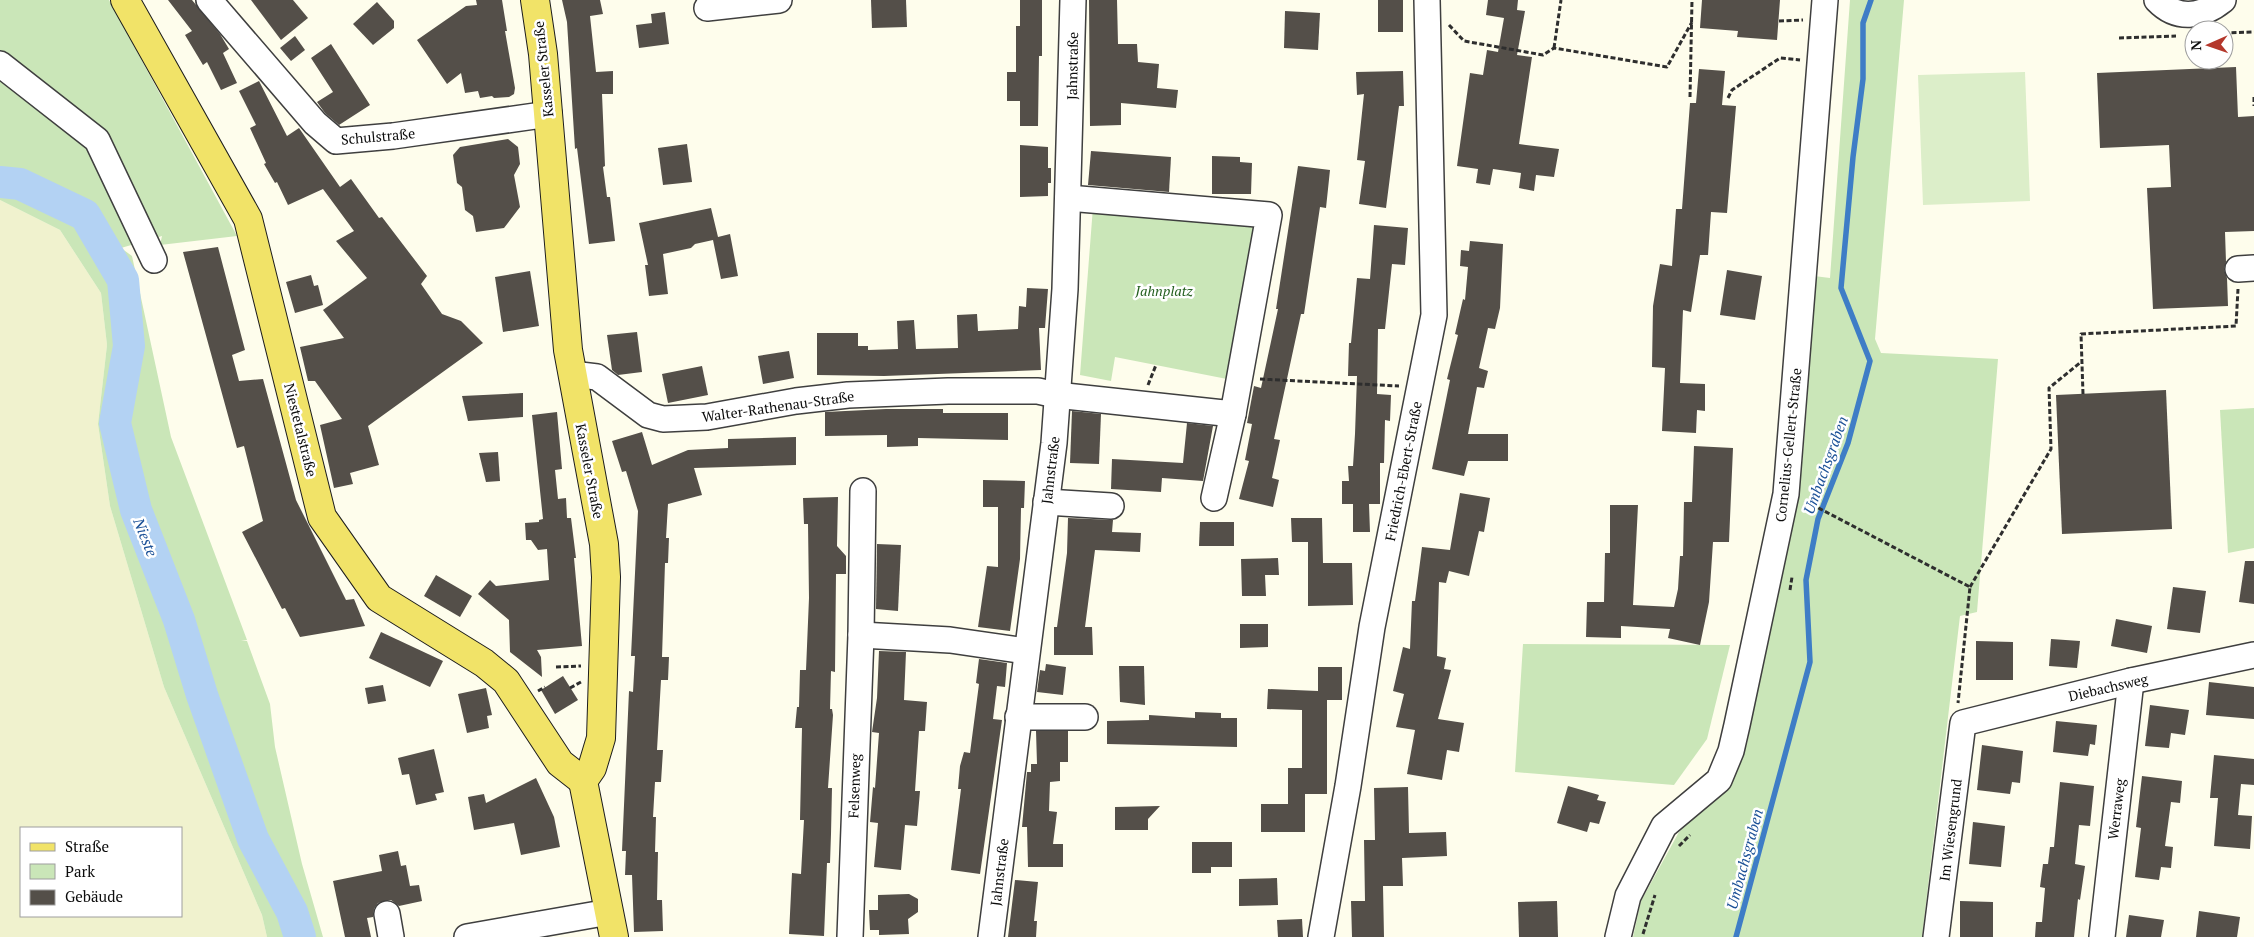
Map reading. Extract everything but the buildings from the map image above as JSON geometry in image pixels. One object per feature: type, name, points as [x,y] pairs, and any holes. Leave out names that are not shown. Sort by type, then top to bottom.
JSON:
[{"type":"main road","name":"Niestetalstraße","points":[[125,0],[248,219],[322,517],[379,598],[484,663],[506,681],[560,763],[583,781]]},
{"type":"main road","name":"Kasseler Straße","points":[[535,0],[543,54],[556,234],[568,350],[604,544],[606,577],[601,738],[592,768],[583,781]]},
{"type":"main road","points":[[583,781],[611,925]]},
{"type":"street","name":"Schulstraße","points":[[209,0],[316,123],[336,141],[393,136],[548,114]]},
{"type":"street","points":[[707,8],[779,0]]},
{"type":"street","name":"Jahnstraße","points":[[991,937],[1054,443],[1065,288],[1073,0]]},
{"type":"street","name":"Cornelius-Gellert-Straße","points":[[1618,937],[1628,896],[1664,826],[1719,780],[1733,743],[1786,494],[1825,0]]},
{"type":"street","points":[[2157,0],[2164,8],[2185,15],[2208,11],[2223,0]]},
{"type":"street","name":"Friedrich-Ebert-Straße","points":[[1321,937],[1348,786],[1372,627],[1434,315],[1427,1]]},
{"type":"street","points":[[0,64],[97,140],[154,260]]},
{"type":"street","points":[[1068,198],[1268,215],[1233,414],[1214,498]]},
{"type":"street","name":"Walter-Rathenau-Straße","points":[[572,374],[597,377],[648,415],[663,418],[707,417],[796,401],[848,395],[1020,391],[1038,391],[1056,395]]},
{"type":"street","points":[[1056,395],[1233,414]]},
{"type":"street","name":"Felsenweg","points":[[850,937],[861,634],[863,491]]},
{"type":"street","points":[[1046,502],[1112,506]]},
{"type":"street","points":[[861,634],[950,640],[1026,651]]},
{"type":"street","name":"Diebachsweg","points":[[1963,723],[2131,681],[2254,655]]},
{"type":"street","name":"Werraweg","points":[[2102,937],[2131,681]]},
{"type":"street","points":[[1018,717],[1085,717]]},
{"type":"street","name":"Im Wiesengrund","points":[[1936,937],[1963,723]]},
{"type":"street","points":[[467,937],[611,925]]},
{"type":"path","points":[[1554,48],[1561,0]]},
{"type":"path","points":[[1690,97],[1692,0]]},
{"type":"path","points":[[1427,1],[1464,41],[1543,55],[1554,48],[1667,67],[1692,22]]},
{"type":"path","points":[[2234,33],[2254,32]]},
{"type":"path","points":[[2119,38],[2184,35]]},
{"type":"path","points":[[1728,98],[1732,90],[1780,58],[1820,61]]},
{"type":"path","points":[[2254,98],[2254,106]]},
{"type":"path","points":[[2083,394],[2081,334],[2236,326],[2246,268]]},
{"type":"path","points":[[1963,723],[1958,706],[1970,586],[2050,449],[2049,388],[2082,362]]},
{"type":"path","points":[[1145,390],[1154,374],[1156,365]]},
{"type":"path","points":[[1239,378],[1420,387]]},
{"type":"path","points":[[1812,504],[1970,586]]},
{"type":"path","points":[[556,667],[582,666]]},
{"type":"path","points":[[570,688],[577,684]]},
{"type":"path","points":[[539,691],[545,687]]},
{"type":"green space","points":[[0,0],[109,0],[237,236],[160,245],[162,236],[121,248],[132,256],[171,437],[247,640],[241,640],[247,641],[270,704],[275,747],[302,864],[323,937],[267,937],[262,915],[164,687],[110,506],[98,424],[107,345],[101,293],[60,230],[0,200]]},
{"type":"green space","points":[[1850,0],[1904,0],[1875,339],[1881,353],[1998,359],[1977,612],[1960,616],[1922,937],[1633,937],[1641,901],[1679,832],[1735,773],[1747,744],[1778,584],[1796,510],[1808,393],[1814,276],[1830,278]]},
{"type":"green space","points":[[2025,72],[2030,201],[1923,205],[1918,75]]},
{"type":"green space","points":[[0,200],[60,230],[101,293],[107,345],[98,424],[110,506],[164,687],[262,915],[267,937],[0,937]]},
{"type":"green space","name":"Jahnplatz","points":[[1093,207],[1257,222],[1227,379],[1115,357],[1111,381],[1080,375]]},
{"type":"green space","points":[[2254,408],[2254,548],[2228,553],[2220,410]]},
{"type":"green space","points":[[1523,644],[1730,645],[1707,739],[1674,785],[1515,772]]},
{"type":"waterway","name":"Umbachsgraben","points":[[1736,937],[1810,662],[1806,580],[1818,519],[1848,443],[1870,361],[1841,288],[1853,157],[1863,79],[1863,23],[1871,0]]},
{"type":"waterway","name":"Nieste","points":[[0,182],[20,184],[85,215],[123,280],[129,346],[115,423],[136,510],[179,620],[202,695],[253,839],[292,912],[300,937]]}]
